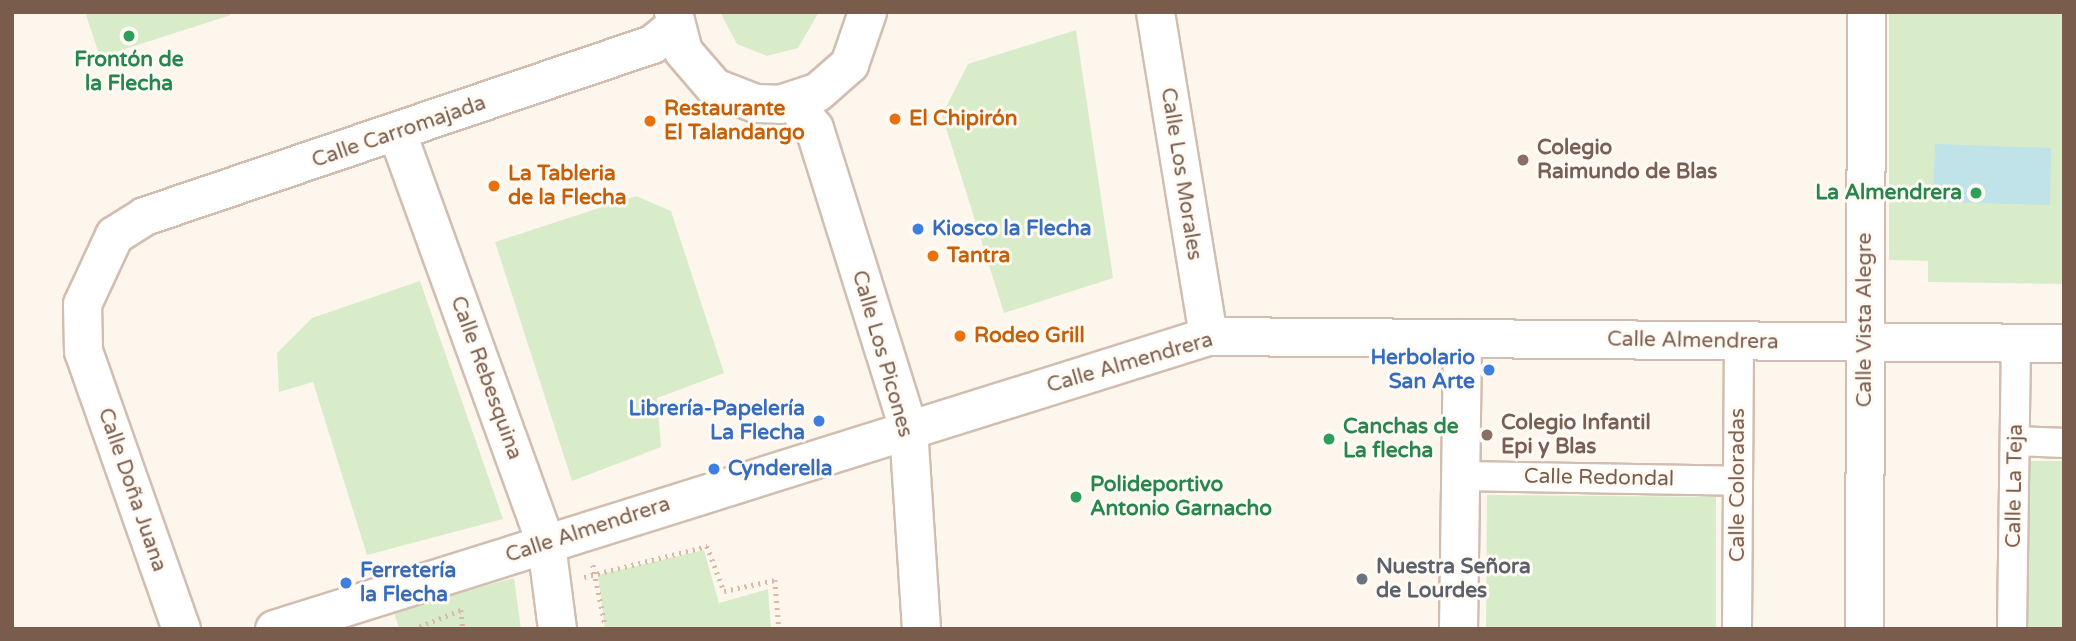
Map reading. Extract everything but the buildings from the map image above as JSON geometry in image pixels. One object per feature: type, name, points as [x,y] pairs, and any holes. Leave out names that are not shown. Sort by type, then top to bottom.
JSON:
[{"type":"street","points":[[670,33],[697,72],[733,97],[808,107],[849,64],[867,12]]},
{"type":"street","name":"Calle Los Morales","points":[[1155,12],[1208,337]]},
{"type":"street","name":"Calle Vista Alegre","points":[[1864,629],[1866,12]]},
{"type":"street","name":"Calle Carromajada","points":[[83,351],[82,304],[98,265],[114,235],[144,216],[397,132],[670,33]]},
{"type":"street","name":"Calle Los Picones","points":[[808,107],[908,428],[921,629]]},
{"type":"street","name":"Calle Rebesquina","points":[[397,132],[546,544],[557,629]]},
{"type":"street","name":"Calle Almendrera","points":[[274,629],[908,428],[1208,337],[2064,343]]},
{"type":"street","points":[[1458,629],[1462,338]]},
{"type":"street","name":"Calle Coloradas","points":[[1737,629],[1738,341]]},
{"type":"street","name":"Calle La Teja","points":[[2012,629],[2016,343]]},
{"type":"street","name":"Calle Doña Juana","points":[[83,351],[181,629]]},
{"type":"street","points":[[2016,441],[2064,443]]},
{"type":"street","name":"Calle Redondal","points":[[1460,476],[1738,481]]},
{"type":"path","points":[[606,629],[598,576],[707,546],[724,591],[775,580],[779,629]]},
{"type":"path","points":[[413,629],[461,611],[463,629]]},
{"type":"green space","name":"Frontón de la Flecha","points":[[85,12],[231,12],[231,15],[100,57]]},
{"type":"green space","points":[[720,12],[819,12],[798,48],[767,56],[737,44]]},
{"type":"green space","name":"La Almendrera","points":[[1889,12],[2064,12],[2064,284],[1928,282],[1928,261],[1889,260]]},
{"type":"green space","points":[[1076,30],[1113,278],[1004,313],[942,115],[968,64]]},
{"type":"green space","points":[[636,196],[671,211],[724,373],[657,398],[661,447],[572,481],[495,242]]},
{"type":"green space","points":[[420,281],[503,519],[367,555],[313,382],[279,392],[277,353],[312,318]]},
{"type":"green space","points":[[2029,461],[2064,461],[2064,629],[2025,629]]},
{"type":"green space","points":[[1487,495],[1716,497],[1716,629],[1486,629]]},
{"type":"green space","points":[[704,550],[719,603],[768,589],[771,629],[605,629],[598,575]]},
{"type":"green space","points":[[514,578],[521,629],[399,629],[394,611]]},
{"type":"water","points":[[1935,144],[2051,148],[2050,205],[1933,202]]},
{"type":"place","name":"Frontón de la Flecha","points":[[129,36]]},
{"type":"place","name":"El Chipirón","points":[[895,119]]},
{"type":"place","name":"Restaurante El Talandango","points":[[650,121]]},
{"type":"place","name":"Colegio Raimundo de Blas","points":[[1523,160]]},
{"type":"place","name":"La Tableria de la Flecha","points":[[494,186]]},
{"type":"place","name":"La Almendrera","points":[[1976,193]]},
{"type":"place","name":"Kiosco la Flecha","points":[[918,229]]},
{"type":"place","name":"Tantra","points":[[933,256]]},
{"type":"place","name":"Rodeo Grill","points":[[960,336]]},
{"type":"place","name":"Herbolario San Arte","points":[[1489,370]]},
{"type":"place","name":"Librería-Papelería La Flecha","points":[[819,421]]},
{"type":"place","name":"Colegio Infantil Epi y Blas","points":[[1487,435]]},
{"type":"place","name":"Canchas de La flecha","points":[[1329,439]]},
{"type":"place","name":"Cynderella","points":[[714,469]]},
{"type":"place","name":"Polideportivo Antonio Garnacho","points":[[1076,497]]},
{"type":"place","name":"Nuestra Señora de Lourdes","points":[[1362,579]]},
{"type":"place","name":"Ferretería la Flecha","points":[[346,583]]}]
